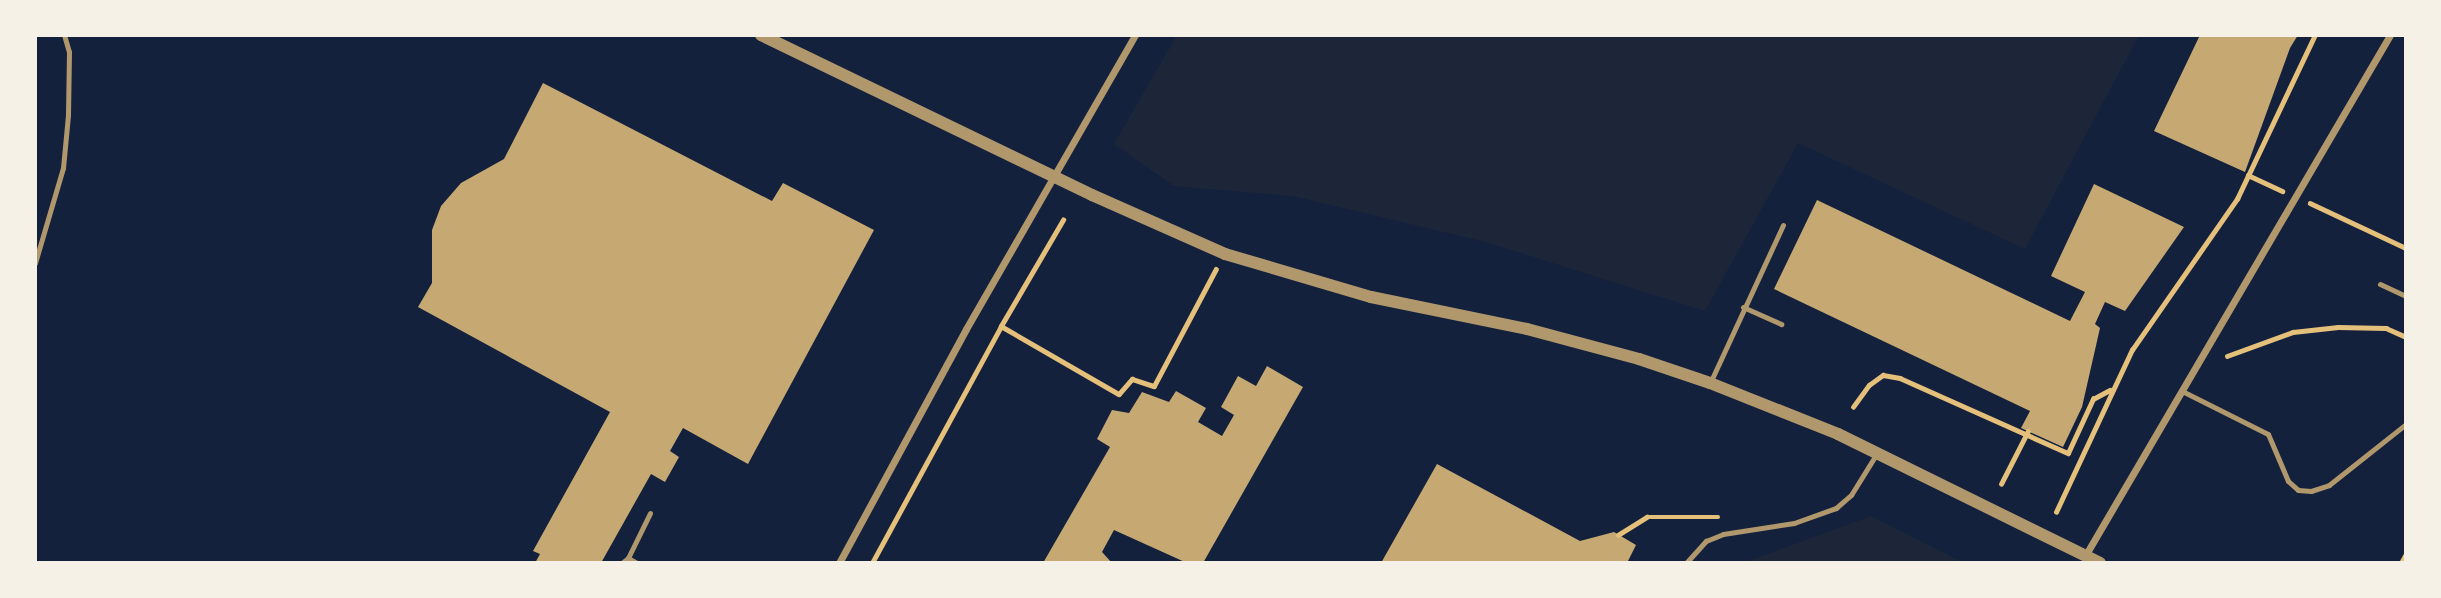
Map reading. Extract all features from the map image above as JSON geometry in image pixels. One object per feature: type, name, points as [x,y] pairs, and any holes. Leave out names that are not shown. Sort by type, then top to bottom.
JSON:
[{"type":"street","points":[[761,35],[1054,177],[1225,254],[1371,297],[1527,328],[1639,359],[1710,383],[1877,453],[2100,563]]},
{"type":"street","points":[[839,563],[966,329],[1135,35]]},
{"type":"street","points":[[2085,556],[2390,35]]},
{"type":"lane","points":[[35,263],[63,168],[68,115],[69,52],[64,35]]},
{"type":"lane","points":[[1710,383],[1783,225]]},
{"type":"lane","points":[[2380,284],[2406,296]]},
{"type":"lane","points":[[1743,307],[1781,324]]},
{"type":"lane","points":[[2182,391],[2268,434],[2288,481],[2298,490],[2311,491],[2329,485],[2406,424]]},
{"type":"lane","points":[[1686,563],[1706,541],[1723,534],[1794,523],[1836,508],[1851,495],[1877,453]]},
{"type":"lane","points":[[622,563],[628,558],[650,513]]},
{"type":"lane","points":[[628,558],[636,563]]},
{"type":"path","points":[[2056,512],[2132,350],[2237,198],[2315,35]]},
{"type":"path","points":[[2248,175],[2406,248]]},
{"type":"path","points":[[872,563],[1001,326],[1063,220]]},
{"type":"path","points":[[1001,326],[1119,394],[1132,379],[1154,386],[1225,254]]},
{"type":"path","points":[[2227,356],[2293,332],[2338,327],[2386,328],[2406,337]]},
{"type":"path","points":[[1853,407],[1869,384],[1883,375],[1900,378],[2068,453],[2093,399],[2111,390]]},
{"type":"path","points":[[2001,484],[2028,431]]},
{"type":"path","points":[[1618,535],[1647,517],[1720,517]]},
{"type":"path","points":[[2401,563],[2406,554]]},
{"type":"shaded area","points":[[1177,35],[2139,35],[2025,249],[1798,143],[1705,311],[1486,242],[1293,196],[1174,186],[1114,144]]},
{"type":"shaded area","points":[[1871,516],[1964,563],[1743,563]]},
{"type":"building","points":[[2200,35],[2298,35],[2290,48],[2245,172],[2154,131]]},
{"type":"building","points":[[543,83],[772,201],[783,183],[874,230],[748,464],[683,428],[670,451],[679,457],[665,482],[651,474],[601,563],[535,563],[540,554],[533,551],[610,412],[418,307],[432,283],[432,230],[441,206],[461,183],[504,159]]},
{"type":"building","points":[[2094,184],[2184,227],[2125,311],[2105,302],[2095,324],[2100,328],[2082,407],[2063,447],[2021,428],[2030,411],[1774,289],[1817,200],[2070,321],[2085,292],[2051,276]]},
{"type":"building","points":[[1267,366],[1303,387],[1203,563],[1187,563],[1114,530],[1102,552],[1112,563],[1043,563],[1110,447],[1097,439],[1112,410],[1129,413],[1142,392],[1169,402],[1176,391],[1206,408],[1198,422],[1222,436],[1234,415],[1221,407],[1238,376],[1256,386]]},
{"type":"building","points":[[1437,464],[1580,541],[1614,532],[1636,545],[1627,563],[1381,563]]}]
